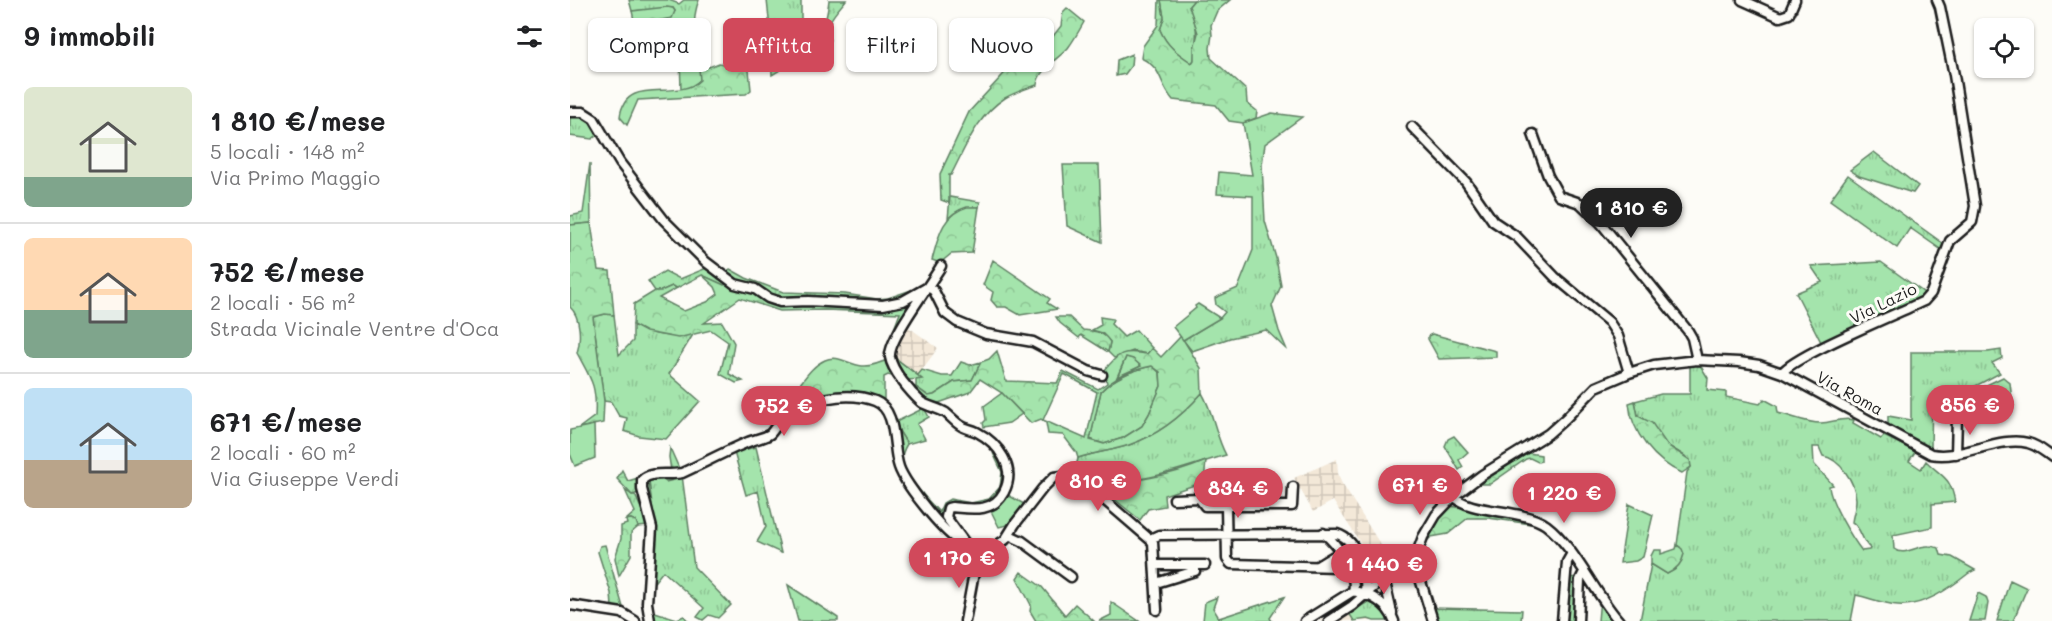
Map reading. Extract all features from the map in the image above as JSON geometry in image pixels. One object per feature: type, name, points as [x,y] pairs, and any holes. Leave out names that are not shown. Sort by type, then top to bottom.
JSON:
[{"type":"street","points":[[1742,0],[1780,17],[1789,14],[1796,0]]},
{"type":"street","name":"Via Lazio","points":[[1782,374],[1790,365],[1924,301],[1931,293],[1950,241],[1972,222],[1974,215],[1954,75],[1937,0]]},
{"type":"street","points":[[570,112],[583,112],[594,119],[620,163],[664,220],[706,262],[735,284],[754,289],[780,302],[883,304],[903,301],[928,287]]},
{"type":"street","points":[[1412,127],[1466,182],[1496,225],[1517,237],[1555,277],[1609,322],[1618,336],[1629,373]]},
{"type":"street","points":[[1533,134],[1545,170],[1556,193],[1563,199],[1573,199],[1580,203],[1604,225],[1688,332],[1696,351],[1697,360]]},
{"type":"street","points":[[941,266],[898,333],[890,358],[904,383],[919,400],[946,413],[958,424],[990,441],[1005,460],[1009,477],[1004,492],[994,504],[980,509],[948,508],[946,517],[976,558],[965,621]]},
{"type":"street","points":[[928,287],[934,291],[945,313],[957,322],[986,334],[1033,342],[1088,371],[1102,375]]},
{"type":"street","name":"Via Roma","points":[[1416,556],[1423,537],[1436,515],[1454,496],[1495,466],[1548,434],[1596,387],[1654,365],[1697,360],[1759,365],[1782,374],[1926,452],[1937,455],[1956,454],[2015,442],[2033,445],[2052,457]]},
{"type":"street","points":[[650,621],[646,603],[652,528],[642,489],[642,480],[649,475],[682,473],[747,442],[770,434],[787,415],[813,402],[859,397],[881,404],[888,412],[891,421],[898,466],[903,476],[915,494],[943,526],[962,544],[967,545]]},
{"type":"street","points":[[1956,454],[1957,417]]},
{"type":"street","points":[[976,558],[1001,543],[1009,535],[1015,524],[1054,477],[1066,475],[1076,477],[1150,539],[1159,565],[1157,610]]},
{"type":"street","points":[[1199,498],[1205,506],[1292,506],[1293,487]]},
{"type":"street","points":[[1199,498],[1202,491],[1208,489]]},
{"type":"street","points":[[1454,496],[1464,504],[1534,518],[1552,531],[1619,621]]},
{"type":"street","points":[[1174,499],[1199,498]]},
{"type":"street","points":[[1226,506],[1227,559],[1231,564],[1338,567],[1350,571]]},
{"type":"street","points":[[1323,533],[1330,538],[1350,571],[1354,581],[1353,591]]},
{"type":"street","points":[[1150,539],[1159,536],[1323,533],[1341,535],[1352,545],[1364,570],[1365,594]]},
{"type":"street","points":[[1009,535],[1022,541],[1071,577]]},
{"type":"street","points":[[1316,566],[1352,545]]},
{"type":"street","points":[[1562,621],[1567,562],[1571,555]]},
{"type":"street","points":[[1329,621],[1352,606],[1408,557],[1416,556],[1418,572],[1433,621]]},
{"type":"street","points":[[1159,565],[1205,565]]},
{"type":"street","points":[[1160,582],[1195,572],[1195,565]]},
{"type":"street","points":[[1578,621],[1580,580],[1584,572]]},
{"type":"street","points":[[1385,577],[1393,619]]},
{"type":"street","points":[[1305,621],[1353,591],[1365,594],[1384,606],[1393,619]]},
{"type":"street","points":[[570,605],[622,613],[631,619]]},
{"type":"shaded area","points":[[907,326],[938,348],[918,375],[894,357]]},
{"type":"shaded area","points":[[1337,459],[1341,482],[1394,566],[1382,576],[1333,501],[1313,512],[1294,478]]},
{"type":"shaded area","points":[[1386,573],[1397,621],[1319,621],[1352,599]]},
{"type":"green space","points":[[629,0],[669,0],[679,4],[684,0],[699,0],[695,18],[669,18],[675,11],[673,8],[632,11]]},
{"type":"green space","points":[[767,0],[801,0],[801,18],[769,18]]},
{"type":"green space","points":[[829,0],[846,0],[832,18],[826,18]]},
{"type":"green space","points":[[1159,0],[1161,0],[1164,18],[1160,30],[1163,36],[1173,49],[1192,63],[1198,33],[1189,6],[1194,0],[1230,0],[1217,11],[1211,25],[1211,58],[1246,90],[1247,103],[1257,111],[1256,118],[1243,123],[1229,121],[1216,105],[1173,100],[1168,94],[1154,67],[1141,58],[1143,46],[1158,25]]},
{"type":"green space","points":[[1161,0],[1194,0],[1189,6],[1196,33],[1192,63],[1173,49],[1160,30],[1164,18]]},
{"type":"green space","points":[[667,7],[675,11],[672,18],[634,18],[632,11]]},
{"type":"green space","points":[[1067,8],[1084,22],[1068,48],[1054,61],[1054,35],[1061,26],[1063,12]]},
{"type":"green space","points":[[1132,54],[1131,66],[1125,74],[1116,76],[1117,60]]},
{"type":"green space","points":[[719,63],[723,64],[723,72],[749,72],[751,90],[746,94],[638,100],[627,125],[620,117],[624,104],[631,96],[641,92],[690,86],[700,80],[699,72],[711,72],[711,66]]},
{"type":"green space","points":[[680,72],[700,72],[700,80],[696,84],[681,90]]},
{"type":"green space","points":[[1006,72],[1043,72],[1037,85],[1017,92],[995,105],[973,132],[949,175],[949,203],[941,200],[940,174],[969,112]]},
{"type":"green space","points":[[1272,113],[1302,117],[1265,144],[1262,165],[1265,221],[1276,258],[1281,286],[1272,306],[1287,350],[1266,330],[1230,338],[1192,351],[1183,340],[1220,318],[1225,312],[1216,305],[1215,298],[1238,288],[1253,250],[1253,196],[1217,194],[1219,172],[1252,175],[1243,123]]},
{"type":"green space","points":[[570,115],[588,120],[599,134],[592,139],[570,136]]},
{"type":"green space","points":[[1874,152],[1918,186],[1913,193],[1859,176],[1850,170]]},
{"type":"green space","points":[[590,163],[591,223],[570,225],[570,216],[583,213]]},
{"type":"green space","points":[[1063,165],[1099,165],[1102,242],[1067,226]]},
{"type":"green space","points":[[1848,175],[1944,244],[1943,251],[1910,228],[1897,248],[1830,200]]},
{"type":"green space","points":[[950,197],[980,202],[979,207],[962,209],[948,219]]},
{"type":"green space","points":[[967,207],[979,207],[972,253],[951,254],[940,263],[932,260],[942,228],[952,215]]},
{"type":"green space","points":[[591,223],[598,270],[610,271],[614,315],[605,314],[593,317],[604,401],[603,423],[579,428],[595,416],[595,397],[589,376],[577,353],[579,329],[574,311],[570,307],[570,225]]},
{"type":"green space","points":[[993,260],[1050,299],[1047,303],[1057,309],[1020,315],[1006,307],[997,307],[991,300],[993,292],[983,285]]},
{"type":"green space","points":[[1881,262],[1927,295],[1823,346],[1796,293],[1822,282],[1811,266]]},
{"type":"green space","points":[[709,267],[731,283],[724,285],[702,275],[677,288],[672,286],[655,291],[648,281],[665,271],[680,279]]},
{"type":"green space","points":[[730,269],[746,278],[783,292],[845,294],[877,299],[888,298],[911,290],[913,293],[894,301],[876,302],[781,298],[740,283],[723,273]]},
{"type":"green space","points":[[702,275],[724,285],[731,283],[768,300],[913,301],[913,305],[889,342],[900,313],[780,311],[740,298],[704,323],[722,322],[734,343],[729,374],[743,381],[736,383],[720,374],[728,342],[711,330],[678,338],[646,332],[633,325],[634,304],[655,291],[672,286],[677,288],[659,298],[684,311],[707,302],[718,294],[715,287]]},
{"type":"green space","points":[[1198,304],[1220,318],[1183,340],[1173,327]]},
{"type":"green space","points":[[605,314],[614,315],[619,355],[633,341],[633,325],[663,335],[678,336],[694,333],[669,374],[700,401],[666,439],[639,436],[624,431],[627,418],[619,416],[611,402],[604,401],[593,317]]},
{"type":"green space","points":[[1056,317],[1069,317],[1083,330],[1095,331],[1104,336],[1110,342],[1108,352],[1081,335],[1079,338]]},
{"type":"green space","points":[[1100,317],[1113,319],[1111,324],[1124,337],[1136,330],[1152,348],[1147,354],[1133,351],[1114,358],[1108,352],[1110,342],[1102,333],[1092,330],[1101,325]]},
{"type":"green space","points":[[1432,334],[1496,351],[1496,357],[1439,359],[1428,339],[1428,336]]},
{"type":"green space","points":[[1181,336],[1201,368],[1202,393],[1178,417],[1150,436],[1123,447],[1078,458],[1063,435],[1048,434],[1046,423],[1041,419],[1031,423],[1002,393],[980,379],[970,392],[933,405],[925,403],[908,385],[916,387],[928,396],[934,395],[954,382],[972,380],[981,362],[989,359],[997,351],[1006,381],[1057,383],[1063,371],[1098,389],[1107,383],[1104,371],[1118,356],[1132,352],[1147,354],[1152,348],[1161,357]],"holes":[[[1126,357],[1133,359],[1141,366],[1117,377]],[[1152,366],[1160,372],[1161,386],[1142,426],[1123,438],[1104,444],[1090,440],[1101,391],[1118,378]],[[1064,374],[1097,392],[1086,439],[1043,420]]]},
{"type":"green space","points":[[2001,350],[2002,358],[1992,363],[2000,373],[1955,397],[1932,396],[1931,448],[1888,428],[1888,416],[1911,420],[1911,352]]},
{"type":"green space","points":[[894,357],[918,375],[922,370],[942,376],[952,376],[961,362],[970,365],[981,362],[972,380],[954,382],[929,396],[916,387],[916,380],[921,379]]},
{"type":"green space","points":[[894,357],[922,379],[907,380],[888,375],[884,377],[884,401],[856,395],[827,398],[777,417],[774,410],[785,403],[785,400],[808,373],[825,360],[834,358],[866,366]]},
{"type":"green space","points":[[1126,357],[1133,358],[1141,366],[1117,378]]},
{"type":"green space","points":[[1690,365],[1700,365],[1708,378],[1707,390],[1726,392],[1726,397],[1760,404],[1764,399],[1777,406],[1778,413],[1810,422],[1854,420],[1853,423],[1881,439],[1884,436],[1912,450],[1915,452],[1909,461],[1921,469],[1926,461],[1942,475],[1951,487],[1955,502],[1932,504],[1932,527],[1893,535],[1894,549],[1902,552],[1924,546],[1939,548],[1941,555],[1952,557],[1975,570],[1927,600],[1908,605],[1882,602],[1856,595],[1851,621],[1640,621],[1651,564],[1667,574],[1676,569],[1687,472],[1691,467],[1685,456],[1667,445],[1643,418],[1638,416],[1635,401],[1661,394],[1690,394]],"holes":[[[1813,447],[1819,447],[1823,456],[1841,466],[1850,479],[1856,499],[1852,522],[1858,528],[1869,550],[1862,551],[1853,538],[1833,501],[1829,486],[1833,485],[1814,464]]]},
{"type":"green space","points":[[1152,366],[1160,373],[1161,386],[1142,426],[1123,438],[1104,444],[1090,439],[1101,391],[1125,375]]},
{"type":"green space","points":[[2003,377],[2010,383],[2012,400],[2000,410],[1992,412],[1966,395]]},
{"type":"green space","points":[[1002,393],[1022,414],[1009,423],[984,427],[983,423],[986,420],[984,406]]},
{"type":"green space","points":[[1202,393],[1226,455],[1161,475],[1126,480],[1096,477],[1077,463],[1078,458],[1123,447],[1150,436],[1178,417]]},
{"type":"green space","points":[[1966,395],[1992,412],[1993,417],[1958,416],[1958,397]]},
{"type":"green space","points":[[1635,401],[1638,416],[1652,423],[1667,445],[1690,460],[1691,467],[1682,473],[1663,462],[1646,445],[1634,425],[1631,414],[1629,403]]},
{"type":"green space","points":[[924,408],[929,417],[917,424],[925,439],[907,444],[896,422]]},
{"type":"green space","points":[[896,422],[907,444],[902,462],[907,474],[939,512],[943,503],[950,499],[971,503],[989,499],[1000,487],[1002,472],[993,453],[1004,474],[1001,491],[987,505],[944,509],[941,520],[928,508],[899,464],[894,423]]},
{"type":"green space","points":[[594,425],[595,458],[575,466],[570,454],[570,430]]},
{"type":"green space","points":[[1454,436],[1468,452],[1459,460],[1463,467],[1459,470],[1445,446],[1448,439]]},
{"type":"green space","points":[[756,447],[781,553],[757,542],[766,527],[758,491],[746,495],[734,452]]},
{"type":"green space","points":[[670,448],[682,475],[666,482],[659,477],[671,471]]},
{"type":"green space","points":[[1528,453],[1541,455],[1541,461],[1526,459],[1490,484],[1479,484]]},
{"type":"green space","points":[[1206,461],[1204,482],[1164,495],[1165,506],[1148,509],[1140,520],[1076,468],[1077,463],[1096,477],[1121,481],[1151,478]]},
{"type":"green space","points":[[622,470],[628,481],[648,475],[654,518],[650,517],[639,493],[632,495],[617,479]]},
{"type":"green space","points":[[648,475],[682,475],[694,567],[731,605],[718,618],[709,615],[703,620],[697,617],[704,608],[663,571],[652,585],[655,536]]},
{"type":"green space","points":[[625,490],[635,495],[649,526],[638,527],[635,521],[626,520],[635,512]]},
{"type":"green space","points":[[1006,494],[1024,504],[1007,525],[999,527],[990,509]]},
{"type":"green space","points":[[1629,504],[1653,515],[1643,557],[1636,561],[1620,563]]},
{"type":"green space","points":[[1447,506],[1530,520],[1530,524],[1488,518],[1468,518],[1448,534],[1431,537],[1425,543],[1423,540]]},
{"type":"green space","points":[[626,520],[636,521],[638,527],[631,533],[631,555],[619,576],[615,558],[621,539],[621,526],[627,524]]},
{"type":"green space","points":[[927,542],[935,548],[934,568],[920,561]]},
{"type":"green space","points":[[605,545],[625,614],[612,607],[611,593],[598,552],[600,546]]},
{"type":"green space","points":[[1677,545],[1684,554],[1680,564],[1673,571],[1667,574],[1651,564],[1654,550],[1661,550],[1661,554],[1676,549]]},
{"type":"green space","points":[[1021,572],[1042,587],[1065,615],[1075,604],[1094,621],[1036,621],[1030,611],[1031,605],[1017,578]]},
{"type":"green space","points":[[1567,577],[1578,578],[1576,621],[1564,621]]},
{"type":"green space","points":[[2010,580],[2027,588],[2013,621],[1997,621]]},
{"type":"green space","points":[[788,585],[838,618],[838,621],[798,621]]},
{"type":"green space","points":[[1978,593],[1986,597],[1988,603],[1985,621],[1969,621]]},
{"type":"green space","points":[[1217,597],[1213,608],[1219,618],[1284,597],[1270,618],[1272,621],[1203,621],[1205,602]]},
{"type":"green space","points":[[1600,598],[1613,620],[1613,621],[1598,621]]},
{"type":"green space","points":[[1111,602],[1139,621],[1099,621],[1111,615]]},
{"type":"green space","points":[[1368,602],[1381,609],[1389,621],[1368,619],[1354,621],[1349,613]]},
{"type":"green space","points":[[1434,608],[1522,610],[1521,621],[1438,621]]},
{"type":"green space","points":[[655,612],[677,619],[684,616],[688,621],[651,621],[650,613]]}]
